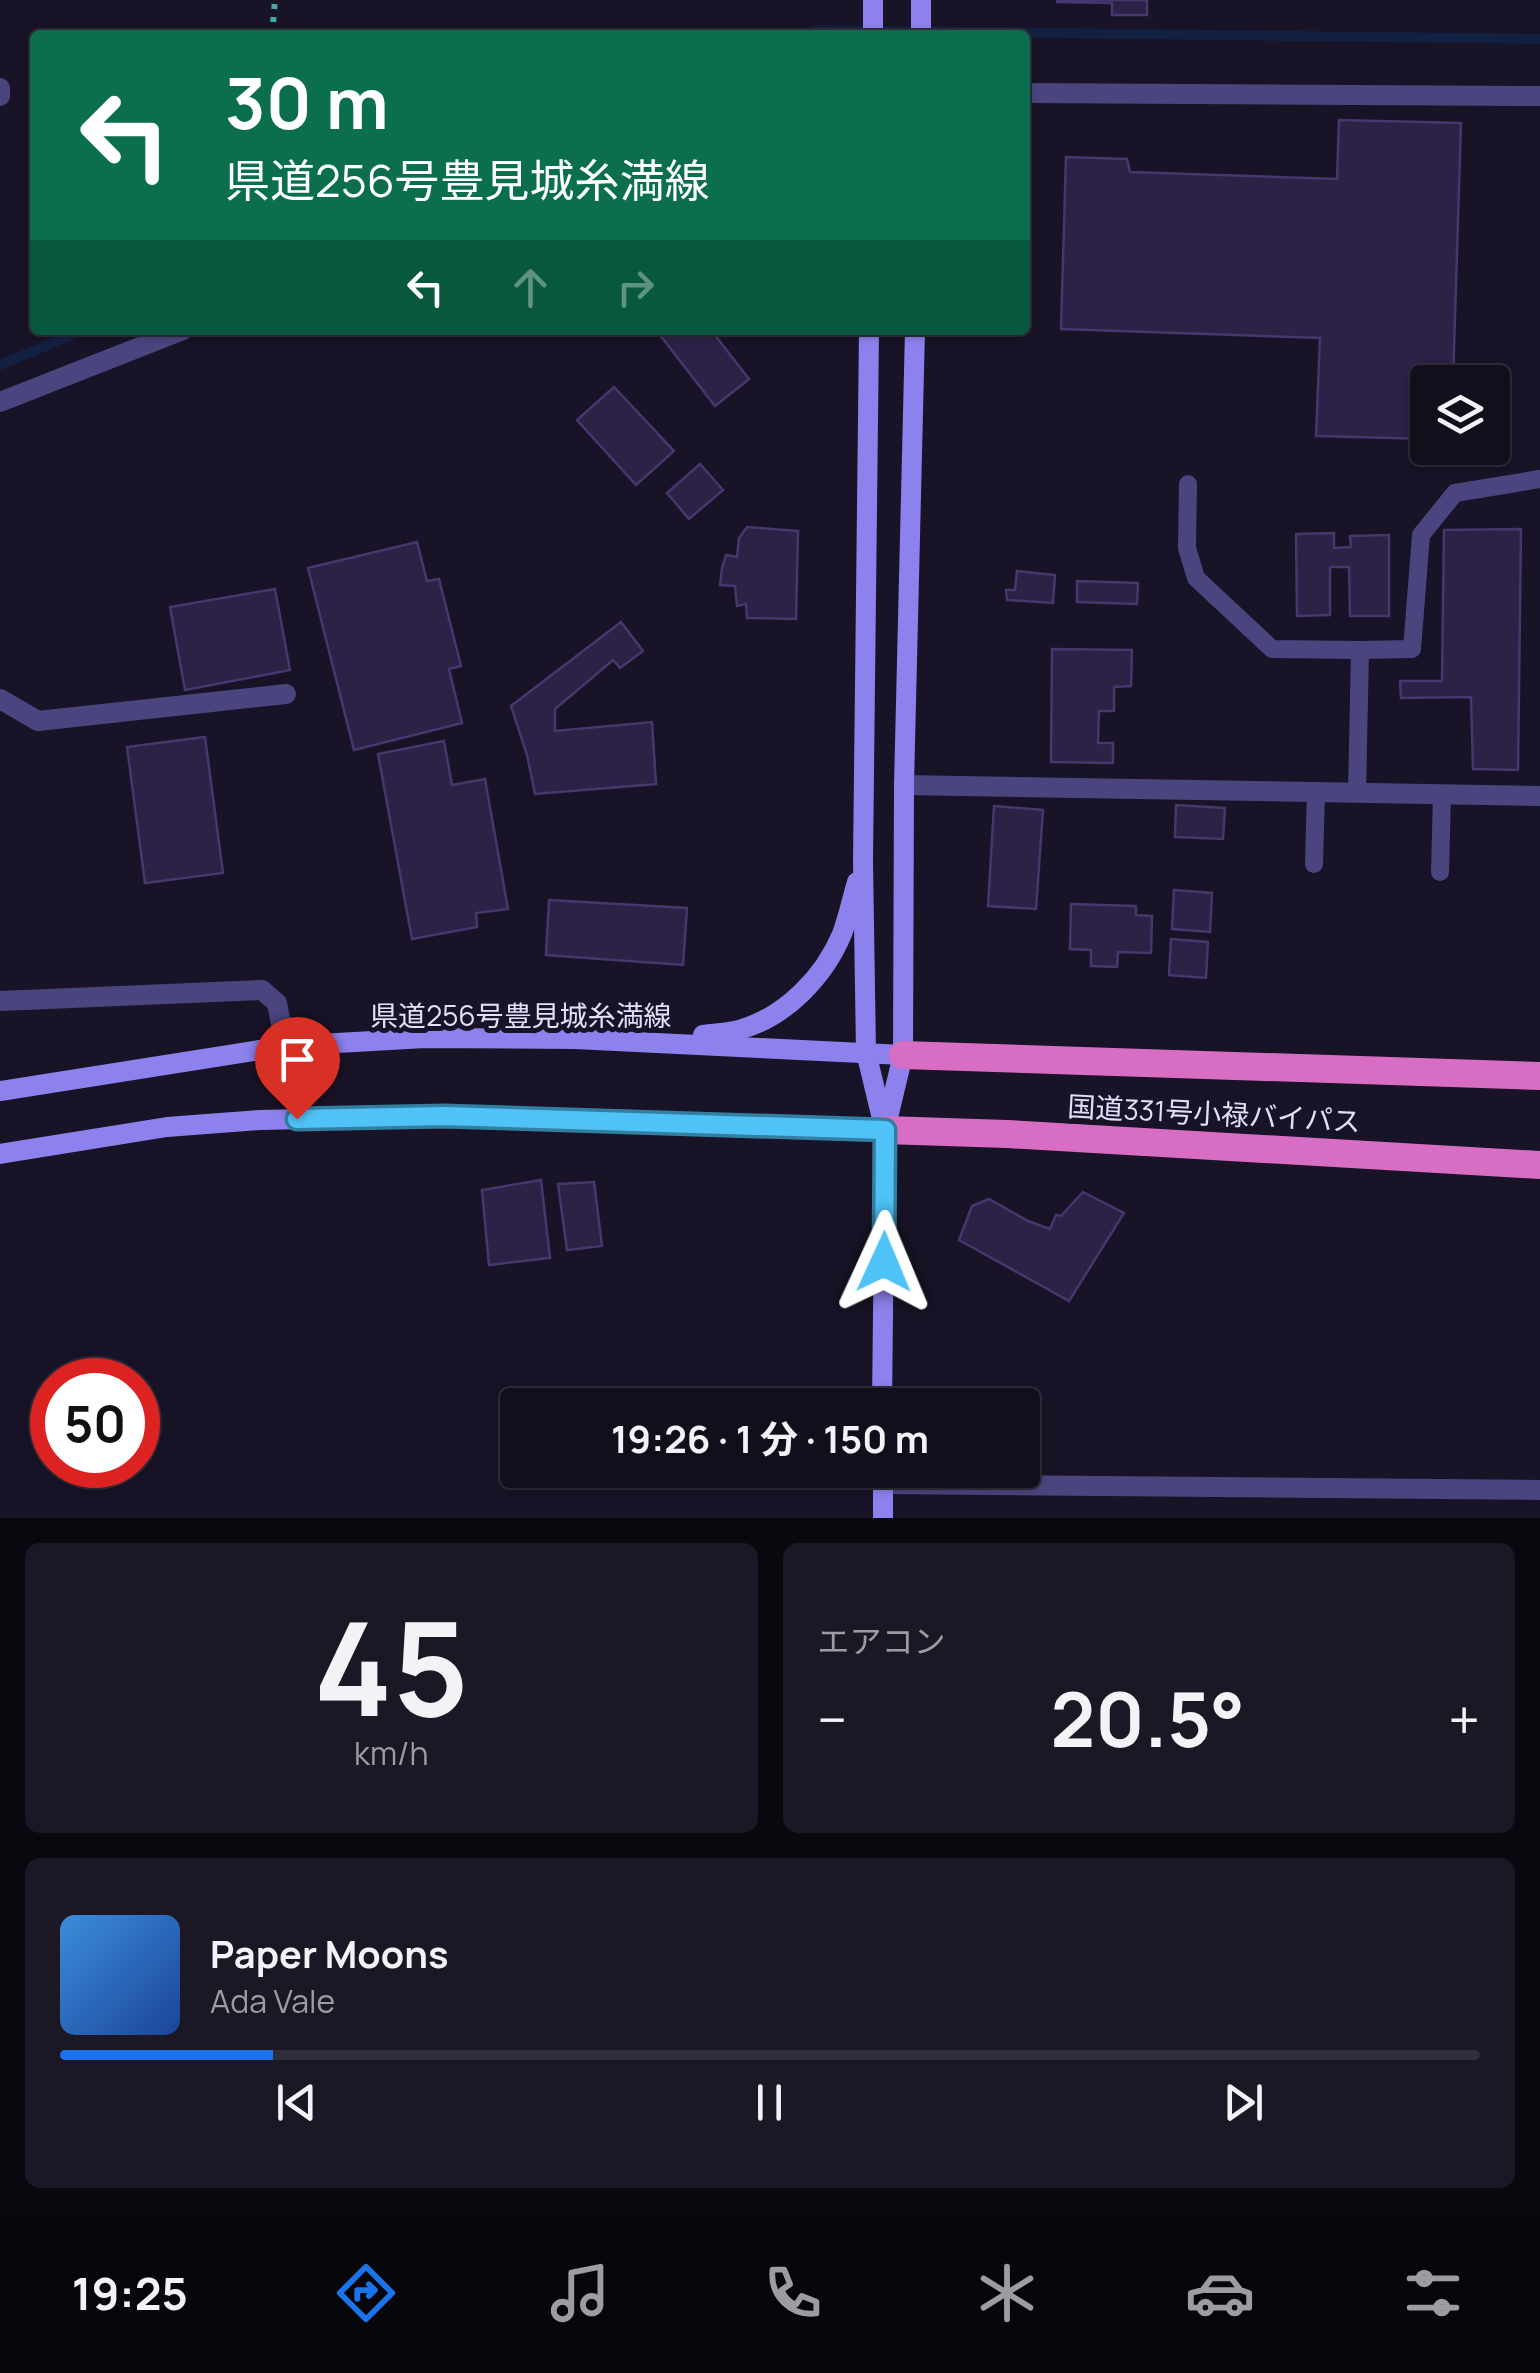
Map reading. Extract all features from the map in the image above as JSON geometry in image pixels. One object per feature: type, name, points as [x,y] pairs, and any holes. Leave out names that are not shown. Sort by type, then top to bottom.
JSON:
[{"type":"highway","name":"国道331号小禄バイパス","points":[[903,1054],[1540,1076]]},
{"type":"highway","name":"国道331号小禄バイパス","points":[[885,1130],[1540,1165]]},
{"type":"main road","points":[[869,335],[863,861],[866,1052],[885,1130]]},
{"type":"main road","points":[[882,1388],[885,1130],[903,1054],[904,785],[916,335]]},
{"type":"main road","points":[[632,1042],[730,1032],[762,1021],[793,1001],[824,967],[842,934],[863,861]]},
{"type":"main road","name":"県道256号豊見城糸満線","points":[[0,1091],[285,1046],[425,1038],[903,1054]]},
{"type":"main road","points":[[0,1154],[167,1126],[260,1120],[444,1116],[885,1130]]},
{"type":"main road","points":[[883,1488],[883,1518]]},
{"type":"street","points":[[0,88],[0,96]]},
{"type":"street","points":[[1030,93],[1540,96]]},
{"type":"street","points":[[0,402],[170,335]]},
{"type":"street","points":[[0,700],[38,721],[286,694]]},
{"type":"street","points":[[904,785],[1442,794],[1535,791]]},
{"type":"street","points":[[0,1001],[262,990],[277,1003],[285,1046]]},
{"type":"street","points":[[1040,1480],[1540,1490]]},
{"type":"lane","points":[[1188,484],[1187,548],[1196,578],[1272,649],[1360,650],[1412,649],[1421,535],[1455,493],[1540,479]]},
{"type":"lane","points":[[1357,793],[1360,650]]},
{"type":"lane","points":[[1314,864],[1316,791]]},
{"type":"lane","points":[[1440,872],[1442,794]]},
{"type":"path","points":[[272,30],[275,0]]},
{"type":"building","points":[[1057,0],[1147,0],[1147,15],[1112,15],[1112,3]]},
{"type":"building","points":[[1339,120],[1461,123],[1454,365],[1410,365],[1410,439],[1316,436],[1320,338],[1061,329],[1066,157],[1127,159],[1130,172],[1337,179]]},
{"type":"building","points":[[660,335],[715,335],[749,379],[715,406]]},
{"type":"building","points":[[614,387],[674,451],[636,485],[577,420]]},
{"type":"building","points":[[700,464],[723,490],[689,519],[667,493]]},
{"type":"building","points":[[747,527],[798,531],[796,619],[747,618],[746,604],[737,606],[735,586],[720,585],[726,555],[737,557],[739,538]]},
{"type":"building","points":[[1521,529],[1518,770],[1473,769],[1471,697],[1401,698],[1400,681],[1442,681],[1444,530]]},
{"type":"building","points":[[1334,533],[1334,548],[1351,547],[1350,536],[1389,535],[1389,616],[1350,616],[1349,567],[1330,567],[1330,615],[1297,616],[1296,534]]},
{"type":"building","points":[[417,542],[427,581],[439,579],[461,666],[449,669],[462,723],[354,750],[308,568]]},
{"type":"building","points":[[1017,571],[1055,575],[1053,603],[1007,600],[1006,590],[1015,590]]},
{"type":"building","points":[[1077,581],[1138,583],[1137,604],[1077,602]]},
{"type":"building","points":[[275,589],[290,670],[185,690],[170,607]]},
{"type":"building","points":[[621,622],[643,651],[620,668],[613,660],[555,709],[555,731],[652,722],[656,784],[535,794],[511,706]]},
{"type":"building","points":[[1052,649],[1132,650],[1131,686],[1114,687],[1114,711],[1099,711],[1098,743],[1113,743],[1113,763],[1051,762]]},
{"type":"building","points":[[205,737],[223,873],[145,883],[127,747]]},
{"type":"building","points":[[444,741],[452,785],[485,779],[508,909],[476,913],[477,927],[412,939],[378,754]]},
{"type":"building","points":[[1176,805],[1225,808],[1223,839],[1175,837]]},
{"type":"building","points":[[994,806],[1043,810],[1036,909],[988,906]]},
{"type":"building","points":[[1174,890],[1212,893],[1210,932],[1172,929]]},
{"type":"building","points":[[549,900],[687,908],[683,965],[546,955]]},
{"type":"building","points":[[1071,904],[1136,906],[1136,915],[1152,916],[1151,953],[1118,952],[1117,967],[1091,966],[1091,950],[1070,949]]},
{"type":"building","points":[[1171,939],[1208,942],[1206,978],[1169,975]]},
{"type":"building","points":[[541,1180],[550,1258],[489,1265],[482,1190]]},
{"type":"building","points":[[594,1182],[602,1246],[567,1250],[558,1184]]},
{"type":"building","points":[[1083,1192],[1124,1213],[1069,1301],[959,1240],[972,1206],[989,1199],[1050,1229],[1056,1215],[1061,1216]]},
{"type":"waterway","points":[[1030,33],[1540,39]]},
{"type":"waterway","points":[[0,365],[72,335]]},
{"type":"route","points":[[297,1119],[444,1116],[885,1130],[884,1262]]}]
